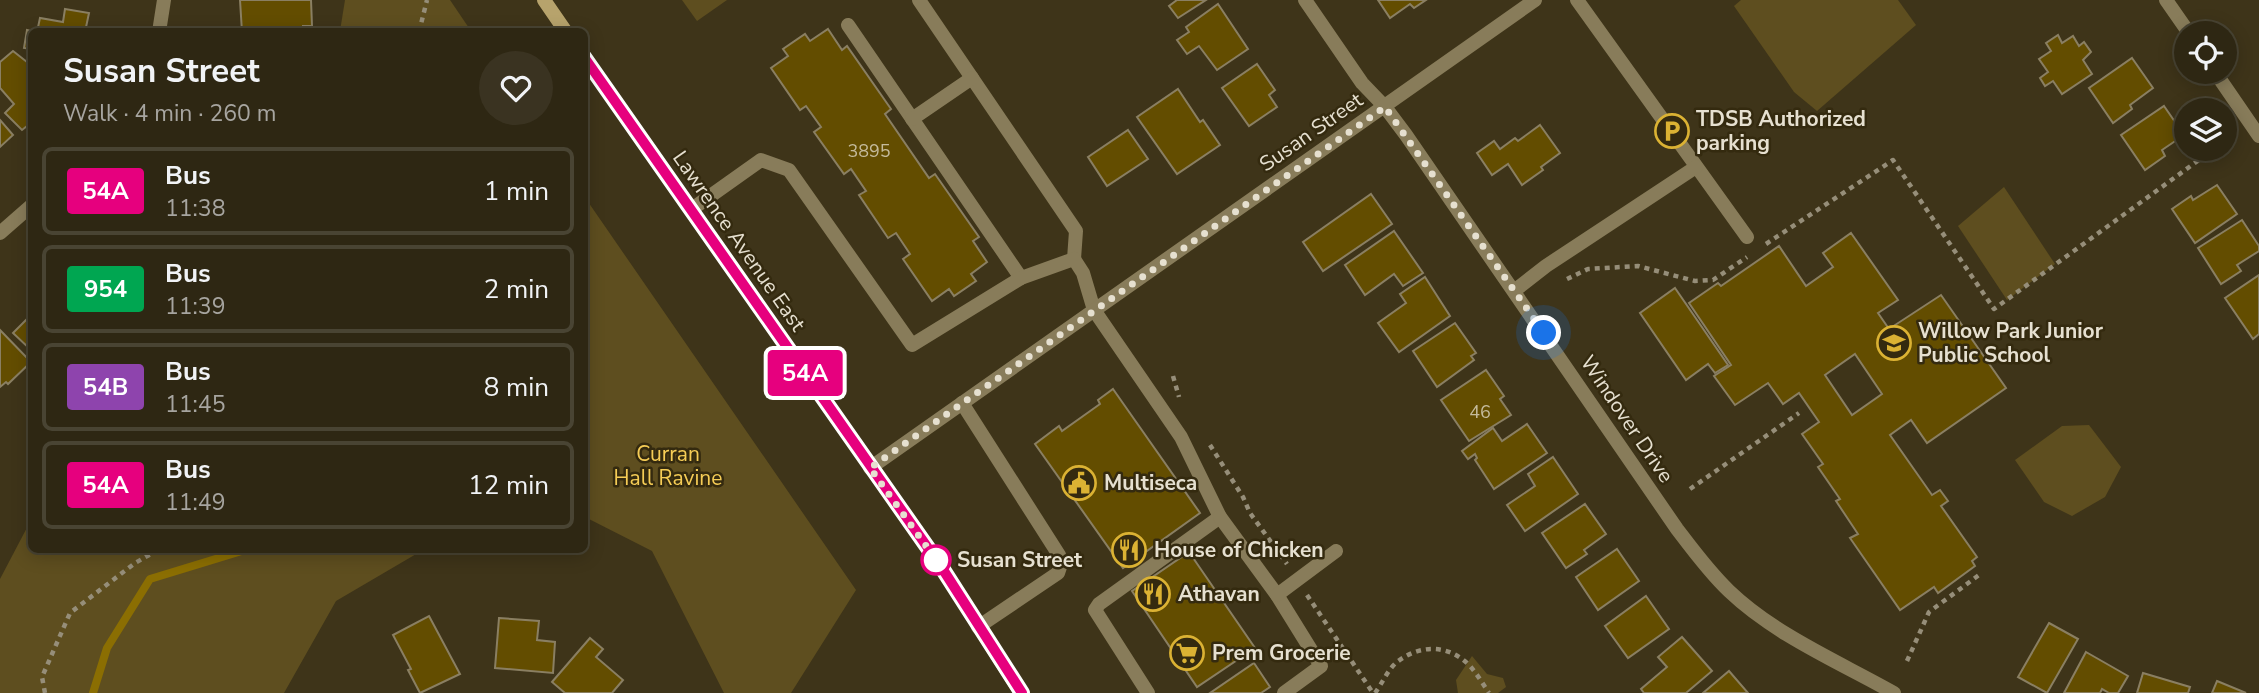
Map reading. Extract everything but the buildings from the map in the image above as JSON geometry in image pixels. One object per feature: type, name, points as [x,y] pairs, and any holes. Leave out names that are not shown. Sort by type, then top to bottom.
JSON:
[{"type":"main road","points":[[544,0],[563,28]]},
{"type":"main road","name":"Lawrence Avenue East","points":[[588,63],[942,568],[1021,693]]},
{"type":"street","points":[[160,28],[164,0]]},
{"type":"street","points":[[919,0],[1076,231],[1073,259],[1083,273],[1094,310],[1181,438],[1220,517],[1277,596],[1321,666],[1304,688],[1284,693]]},
{"type":"street","name":"Windover Drive","points":[[1305,0],[1362,83],[1385,107],[1677,529],[1708,569],[1731,593],[1762,617],[1894,693]]},
{"type":"street","name":"Susan Street","points":[[870,468],[1535,0]]},
{"type":"street","points":[[1577,0],[1747,236]]},
{"type":"street","points":[[2166,0],[2181,21]]},
{"type":"street","points":[[848,25],[1021,278]]},
{"type":"street","points":[[912,119],[972,78]]},
{"type":"street","points":[[2223,84],[2259,136]]},
{"type":"street","points":[[692,209],[761,160],[789,170],[912,345],[1021,278],[1073,259]]},
{"type":"street","points":[[1514,291],[1546,266],[1696,167]]},
{"type":"street","points":[[0,233],[28,208]]},
{"type":"street","points":[[962,403],[1059,555],[1061,564],[1058,573],[978,627]]},
{"type":"street","points":[[1148,693],[1095,610],[1099,604],[1220,517]]},
{"type":"street","points":[[1277,596],[1336,551]]},
{"type":"path","points":[[420,28],[426,0]]},
{"type":"path","points":[[1563,281],[1588,269],[1638,266],[1695,281],[1713,280],[1893,160],[1994,309],[2198,161]]},
{"type":"path","points":[[1173,376],[1180,400]]},
{"type":"path","points":[[1690,489],[1799,413]]},
{"type":"path","points":[[1208,442],[1243,497],[1250,513],[1374,693],[1395,663],[1415,650],[1434,646],[1469,665],[1489,693]]},
{"type":"path","points":[[45,693],[43,677],[70,613],[153,553]]},
{"type":"path","points":[[1907,661],[1929,612],[1979,575]]},
{"type":"green space","points":[[345,0],[450,0],[469,28],[340,28]]},
{"type":"green space","points":[[682,0],[727,0],[697,21]]},
{"type":"green space","points":[[1741,0],[1898,0],[1916,25],[1817,111],[1794,92],[1734,6]]},
{"type":"green space","points":[[2004,187],[2055,264],[2007,300],[1958,226]]},
{"type":"green space","name":"Curran Hall Ravine","points":[[588,202],[856,590],[791,693],[724,693],[652,551],[588,519]]},
{"type":"green space","points":[[2089,425],[2121,467],[2105,497],[2072,516],[2044,502],[2015,460],[2062,426]]},
{"type":"green space","points":[[28,526],[28,553],[418,553],[336,601],[284,693],[0,693],[0,579]]},
{"type":"green space","points":[[1472,656],[1487,674],[1503,678],[1506,687],[1498,693],[1458,693],[1456,680]]},
{"type":"waterway","points":[[93,693],[107,648],[150,579],[235,553]]},
{"type":"bus line","name":"54A","points":[[588,63],[942,568],[1022,693]]},
{"type":"place","name":"TDSB Authorized parking","points":[[1672,131]]},
{"type":"place","name":"Willow Park Junior Public School","points":[[1894,343]]},
{"type":"place","name":"Multiseca","points":[[1079,483]]},
{"type":"place","name":"House of Chicken","points":[[1129,550]]},
{"type":"place","name":"Susan Street","points":[[936,560]]},
{"type":"place","name":"Athavan","points":[[1153,594]]},
{"type":"place","name":"Prem Grocerie","points":[[1187,653]]},
{"type":"route","points":[[936,560],[942,568],[870,468],[1385,107],[1544,333]]}]
